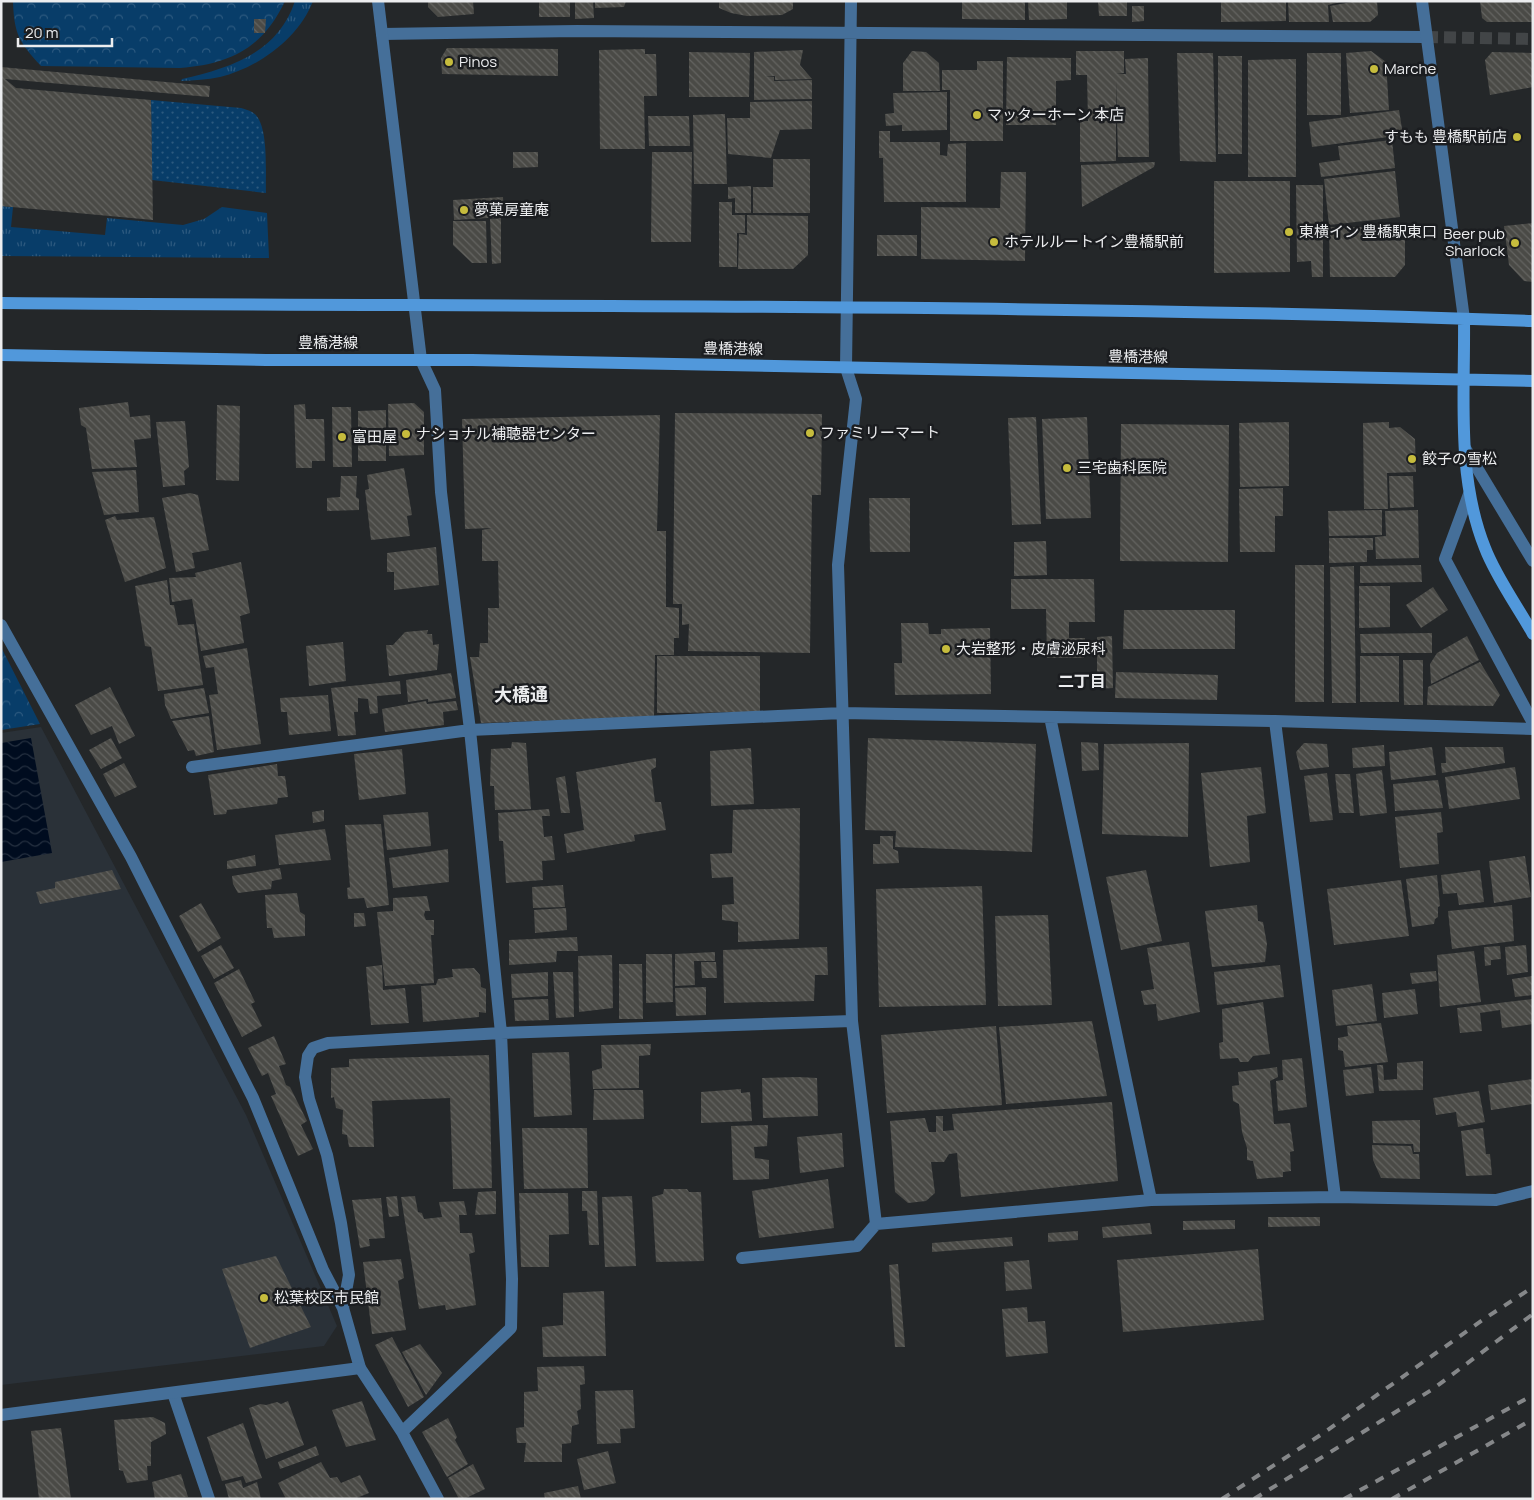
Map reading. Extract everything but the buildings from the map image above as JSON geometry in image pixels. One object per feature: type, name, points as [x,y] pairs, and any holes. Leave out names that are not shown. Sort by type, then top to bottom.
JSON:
[{"type":"main road","points":[[1,303],[845,307],[1533,322]]},
{"type":"main road","points":[[1464,319],[1465,448],[1469,494],[1485,549],[1533,634]]},
{"type":"main road","name":"豊橋港線","points":[[1,355],[266,360],[421,360],[1533,381]]},
{"type":"street","points":[[378,1],[421,360],[435,390],[441,492],[470,730],[501,1033],[512,1279],[511,1328],[402,1432]]},
{"type":"street","points":[[851,1],[845,307],[846,368],[856,399],[838,565],[852,1021],[876,1224]]},
{"type":"street","points":[[1422,1],[1464,319]]},
{"type":"street","points":[[382,34],[508,31],[1426,37]]},
{"type":"street","points":[[1465,448],[1533,561]]},
{"type":"street","points":[[1469,494],[1445,559],[1533,723]]},
{"type":"street","points":[[2,629],[130,857],[253,1098],[323,1270],[343,1308],[360,1368],[402,1432],[438,1499]]},
{"type":"street","points":[[192,767],[470,730],[842,713],[1275,720],[1533,729]]},
{"type":"street","points":[[1050,717],[1150,1200]]},
{"type":"street","points":[[1275,720],[1335,1197]]},
{"type":"street","points":[[343,1308],[349,1275],[327,1156],[309,1099],[305,1077],[308,1056],[313,1048],[328,1043],[501,1033],[852,1021]]},
{"type":"street","points":[[742,1258],[857,1246],[876,1224],[1150,1200],[1335,1197],[1496,1200],[1533,1190]]},
{"type":"street","points":[[1,1416],[360,1368]]},
{"type":"street","points":[[173,1394],[209,1499]]},
{"type":"shaded area","points":[[41,727],[246,1115],[337,1326],[324,1346],[1,1385],[1,733]]},
{"type":"green space","points":[[13,1],[285,1],[266,31],[243,51],[214,62],[180,68],[41,66],[19,37],[16,30]]},
{"type":"green space","points":[[295,1],[313,1],[307,15],[298,27],[276,50],[249,67],[234,73],[220,77],[181,81],[182,79],[234,63],[264,46],[277,34],[287,19]]},
{"type":"green space","points":[[151,100],[241,108],[252,112],[262,126],[264,137],[266,193],[152,180]]},
{"type":"green space","points":[[1,206],[13,207],[11,227],[105,235],[107,218],[183,225],[204,219],[222,207],[267,213],[269,258],[1,256]]},
{"type":"green space","points":[[1,647],[40,724],[1,730]]},
{"type":"water","points":[[31,738],[52,853],[1,862],[1,743]]},
{"type":"tunnel","points":[[1426,37],[1533,39]]},
{"type":"railway","points":[[1222,1499],[1325,1432],[1484,1319],[1533,1287]]},
{"type":"railway","points":[[1254,1499],[1433,1389],[1533,1314]]},
{"type":"railway","points":[[1344,1499],[1533,1395]]},
{"type":"railway","points":[[1392,1499],[1533,1419]]},
{"type":"place","name":"Pinos","points":[[449,62]]},
{"type":"place","name":"Marche","points":[[1374,69]]},
{"type":"place","name":"マッターホーン 本店","points":[[977,115]]},
{"type":"place","name":"すもも 豊橋駅前店","points":[[1517,137]]},
{"type":"place","name":"夢菓房童庵","points":[[464,210]]},
{"type":"place","name":"東横イン 豊橋駅東口","points":[[1289,232]]},
{"type":"place","name":"ホテルルートイン豊橋駅前","points":[[994,242]]},
{"type":"place","name":"Beer pub Sharlock","points":[[1515,243]]},
{"type":"place","name":"ファミリーマート","points":[[810,433]]},
{"type":"place","name":"ナショナル補聴器センター","points":[[406,434]]},
{"type":"place","name":"富田屋","points":[[342,437]]},
{"type":"place","name":"餃子の雪松","points":[[1412,459]]},
{"type":"place","name":"三宅歯科医院","points":[[1067,468]]},
{"type":"place","name":"大岩整形・皮膚泌尿科","points":[[946,649]]},
{"type":"place","name":"松葉校区市民館","points":[[264,1298]]},
{"type":"district","name":"二丁目","points":[[1082,681]]},
{"type":"district","name":"大橋通","points":[[521,695]]}]
